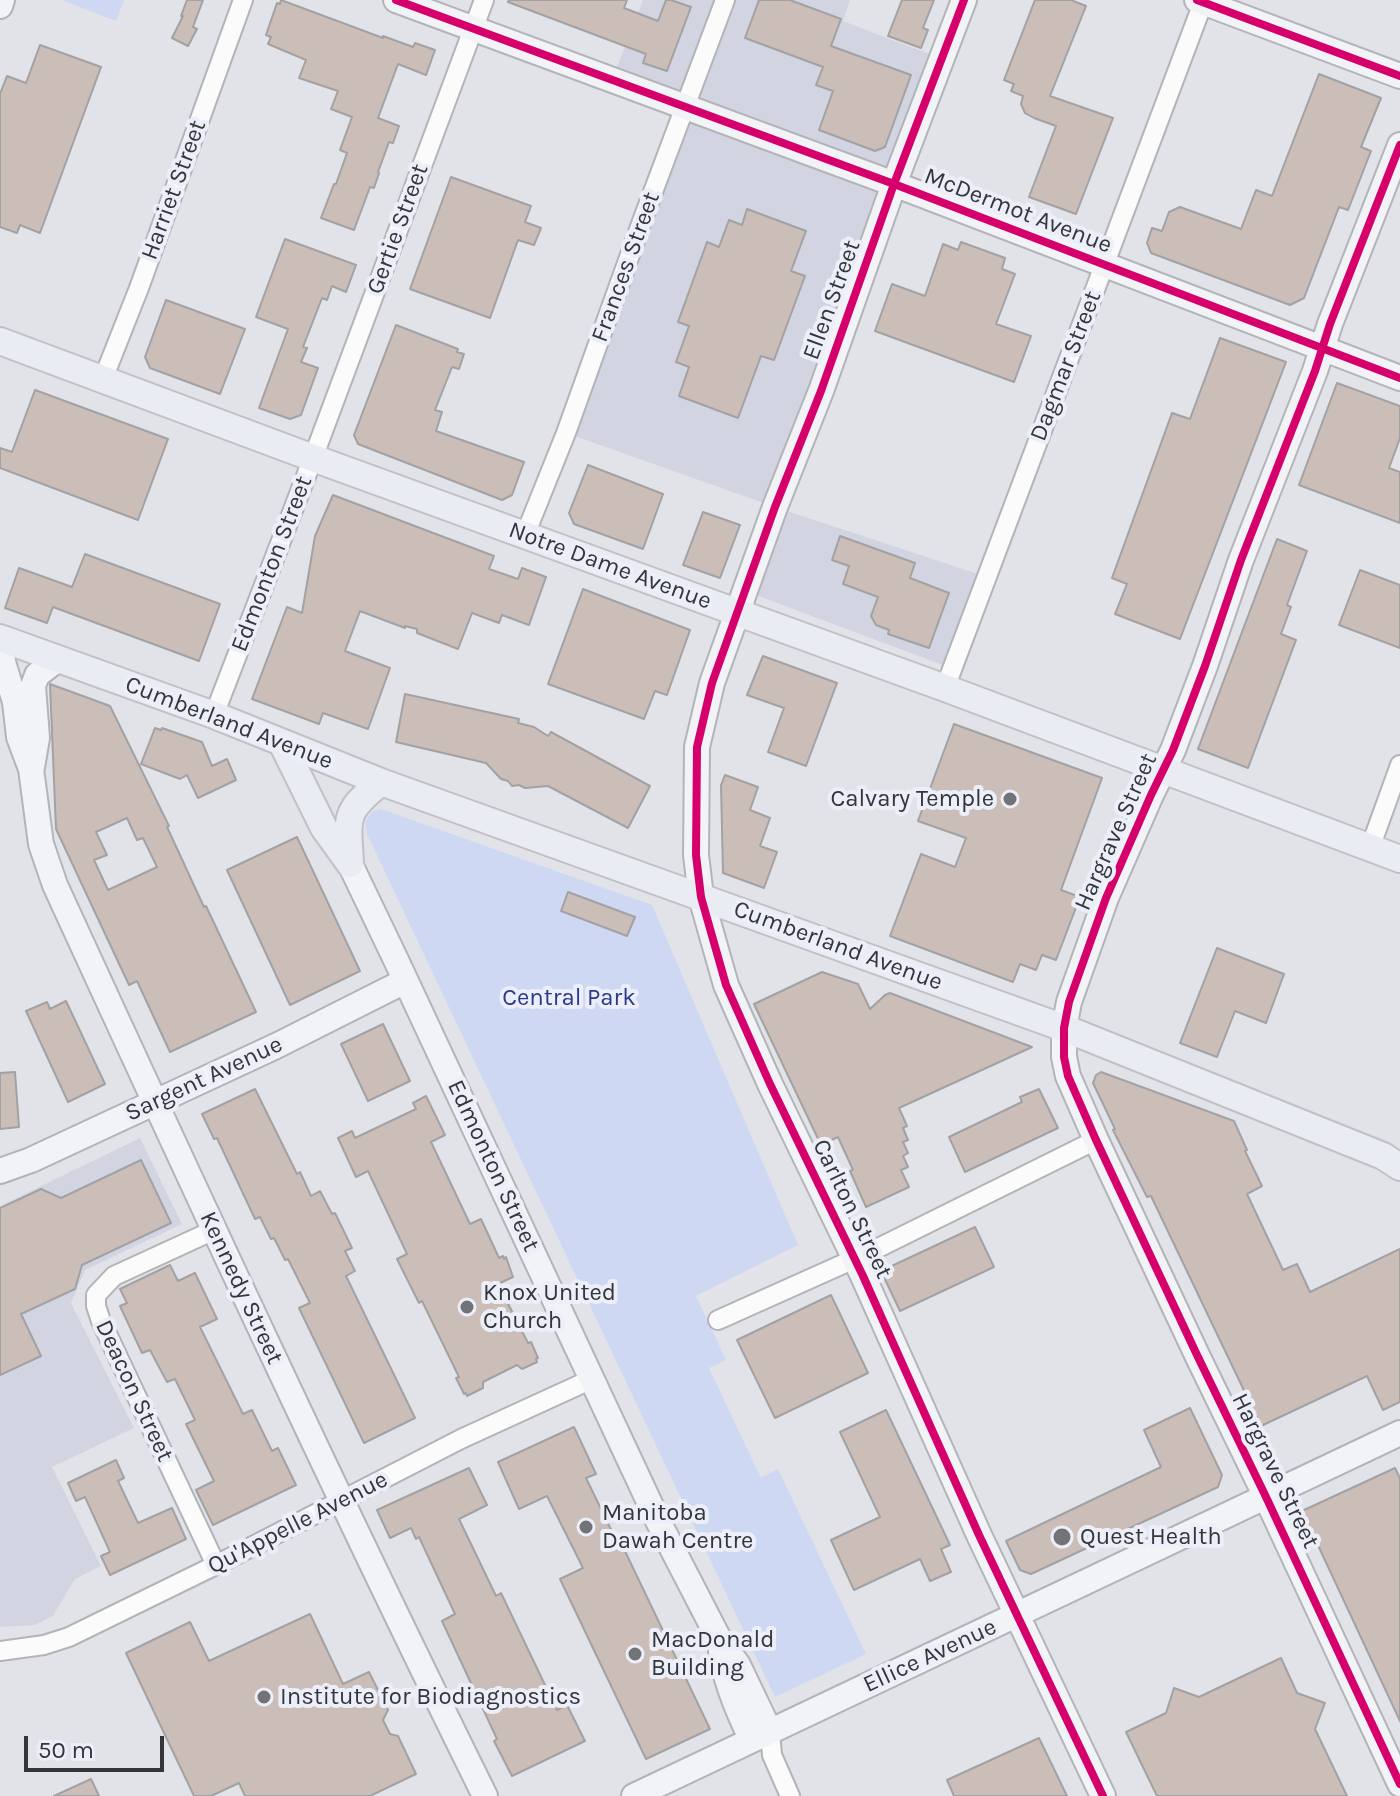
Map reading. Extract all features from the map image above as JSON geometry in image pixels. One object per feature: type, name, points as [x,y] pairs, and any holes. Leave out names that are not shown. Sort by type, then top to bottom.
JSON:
[{"type":"main road","name":"Notre Dame Avenue","points":[[0,341],[945,688],[1400,859]]},
{"type":"main road","name":"Cumberland Avenue","points":[[0,639],[214,715],[381,782],[1064,1028],[1383,1156],[1400,1167]]},
{"type":"main road","points":[[282,743],[324,828],[350,864]]},
{"type":"main road","points":[[350,864],[347,829],[350,815],[363,796],[381,782]]},
{"type":"street","name":"Harriet Street","points":[[103,379],[243,0]]},
{"type":"street","name":"McDermot Avenue","points":[[396,0],[894,184],[1400,378]]},
{"type":"street","name":"Gertie Street","points":[[313,458],[484,0]]},
{"type":"street","name":"Frances Street","points":[[525,535],[566,433],[725,0]]},
{"type":"street","name":"Ellen Street","points":[[737,613],[964,0]]},
{"type":"street","points":[[1201,1],[1400,76]]},
{"type":"street","name":"Dagmar Street","points":[[945,688],[1201,1]]},
{"type":"street","name":"Hargrave Street","points":[[1400,145],[1241,560],[1173,750],[1106,898],[1069,1002],[1064,1028],[1064,1057],[1068,1076],[1096,1140],[1400,1784]]},
{"type":"street","name":"Edmonton Street","points":[[214,715],[313,458]]},
{"type":"street","name":"Carlton Street","points":[[737,613],[712,683],[697,747],[696,855],[701,897],[726,985],[1103,1796]]},
{"type":"street","name":"Kennedy Street","points":[[0,639],[3,662],[15,702],[19,737],[31,769],[41,844],[55,885],[214,1230],[485,1796]]},
{"type":"street","name":"Kennedy Street","points":[[31,769],[37,738],[33,686],[37,675],[58,659]]},
{"type":"street","points":[[1370,848],[1400,765]]},
{"type":"street","name":"Edmonton Street","points":[[350,864],[659,1523],[720,1641],[738,1665],[761,1736]]},
{"type":"street","name":"Sargent Avenue","points":[[0,1171],[31,1160],[276,1046],[405,981]]},
{"type":"street","points":[[718,1320],[855,1258],[1096,1140]]},
{"type":"street","name":"Deacon Street","points":[[214,1230],[114,1276],[96,1295],[96,1306],[216,1565]]},
{"type":"street","name":"Qu'Appelle Avenue","points":[[0,1651],[36,1647],[69,1637],[461,1439],[592,1379]]},
{"type":"street","name":"Ellice Avenue","points":[[634,1796],[1400,1433]]},
{"type":"street","points":[[761,1736],[790,1796]]},
{"type":"shaded area","points":[[643,0],[713,0],[724,4],[726,0],[850,0],[843,21],[942,59],[775,507],[566,433],[686,108],[612,80]]},
{"type":"shaded area","points":[[775,507],[987,577],[953,669],[745,591]]},
{"type":"shaded area","points":[[140,1138],[182,1224],[85,1270],[71,1303],[134,1428],[52,1467],[101,1566],[75,1579],[53,1616],[35,1625],[0,1627],[0,1206]]},
{"type":"green space","points":[[62,0],[124,0],[116,21]]},
{"type":"green space","name":"Central Park","points":[[381,809],[652,905],[798,1245],[696,1296],[726,1360],[709,1368],[761,1478],[778,1469],[866,1654],[775,1697],[367,834],[365,822],[373,811]]},
{"type":"building","points":[[187,0],[203,0],[193,27],[197,29],[188,46],[172,38]]},
{"type":"building","points":[[281,0],[383,38],[435,50],[426,75],[398,64],[378,118],[399,126],[393,143],[389,142],[374,188],[370,187],[354,230],[321,218],[347,153],[340,150],[352,117],[331,109],[338,91],[299,78],[306,60],[268,44],[271,37],[266,35],[277,3],[280,4]]},
{"type":"building","points":[[509,0],[627,0],[624,8],[658,21],[666,0],[691,7],[667,71],[643,63],[646,54]]},
{"type":"building","points":[[759,0],[790,0],[841,19],[831,46],[911,75],[885,147],[875,151],[819,130],[833,91],[816,85],[823,67],[745,38]]},
{"type":"building","points":[[902,0],[934,0],[923,28],[928,30],[921,48],[888,36]]},
{"type":"building","points":[[1035,0],[1071,0],[1086,6],[1050,96],[1113,118],[1076,214],[1029,197],[1056,126],[1025,113],[1021,104],[1023,96],[1011,91],[1014,84],[1004,80]]},
{"type":"building","points":[[40,45],[101,67],[40,233],[20,225],[17,233],[0,227],[0,94],[7,76],[26,83]]},
{"type":"building","points":[[1319,74],[1381,98],[1361,147],[1371,151],[1348,210],[1339,207],[1304,298],[1290,305],[1151,253],[1147,243],[1152,228],[1162,231],[1169,212],[1180,207],[1241,229],[1256,190],[1272,196]]},
{"type":"building","points":[[451,177],[531,206],[525,222],[541,228],[534,245],[518,240],[490,318],[410,289]]},
{"type":"building","points":[[747,209],[806,231],[791,271],[805,276],[774,360],[761,356],[738,418],[679,396],[689,367],[676,362],[689,326],[678,322],[707,242],[719,247],[729,220],[742,225]]},
{"type":"building","points":[[285,239],[356,265],[346,292],[332,286],[327,300],[322,298],[303,347],[307,348],[301,362],[318,368],[301,415],[290,419],[259,408],[288,329],[256,317]]},
{"type":"building","points":[[961,242],[1005,258],[1002,269],[1015,274],[996,324],[1031,336],[1014,382],[875,331],[892,284],[925,296],[943,244],[958,250]]},
{"type":"building","points":[[166,300],[245,329],[220,394],[150,368],[145,357]]},
{"type":"building","points":[[396,325],[464,354],[459,369],[452,367],[435,410],[442,412],[436,431],[524,462],[512,495],[502,500],[358,444],[354,435]]},
{"type":"building","points":[[1220,338],[1286,362],[1180,639],[1115,614],[1127,584],[1112,578],[1172,413],[1190,419]]},
{"type":"building","points":[[1337,383],[1400,406],[1400,438],[1389,468],[1400,472],[1400,523],[1299,485]]},
{"type":"building","points":[[35,390],[168,439],[138,520],[0,468],[0,448],[12,452]]},
{"type":"building","points":[[588,465],[663,494],[643,549],[574,524],[569,513]]},
{"type":"building","points":[[333,495],[494,556],[489,569],[518,579],[522,568],[546,577],[529,625],[502,615],[499,623],[472,613],[458,649],[417,633],[417,629],[405,628],[360,611],[345,651],[390,668],[368,729],[323,713],[319,724],[252,699],[287,607],[302,613],[315,536]]},
{"type":"building","points":[[703,512],[740,525],[720,578],[683,565]]},
{"type":"building","points":[[840,536],[915,563],[910,578],[949,593],[929,648],[888,634],[889,630],[876,625],[871,616],[878,597],[843,584],[849,566],[832,560]]},
{"type":"building","points":[[1277,539],[1307,551],[1287,605],[1291,607],[1281,634],[1296,640],[1248,768],[1198,749]]},
{"type":"building","points":[[85,554],[220,604],[199,661],[53,607],[47,623],[5,608],[19,568],[72,587]]},
{"type":"building","points":[[1360,570],[1400,585],[1400,648],[1339,625]]},
{"type":"building","points":[[583,589],[690,630],[667,695],[655,691],[644,719],[548,684]]},
{"type":"building","points":[[763,656],[837,683],[806,766],[768,752],[784,708],[747,695]]},
{"type":"building","points":[[50,684],[110,706],[256,1012],[170,1052],[137,981],[129,985],[56,829]],"holes":[[[127,818],[137,840],[143,838],[157,867],[108,890],[94,860],[107,855],[96,832]]]},
{"type":"building","points":[[405,694],[519,719],[518,723],[534,727],[548,736],[551,732],[650,786],[628,828],[548,786],[512,786],[486,763],[396,742]]},
{"type":"building","points":[[954,724],[1102,778],[1061,890],[1080,897],[1056,960],[1042,955],[1036,970],[1020,964],[1013,982],[890,936],[921,854],[955,867],[966,838],[918,821]]},
{"type":"building","points":[[155,728],[202,742],[212,766],[227,759],[236,780],[198,798],[187,775],[180,779],[141,764]]},
{"type":"building","points":[[725,775],[758,787],[750,810],[770,818],[760,846],[777,852],[764,888],[723,873],[721,785]]},
{"type":"building","points":[[297,837],[360,971],[290,1005],[227,870]]},
{"type":"building","points":[[568,892],[635,917],[627,936],[561,911]]},
{"type":"building","points":[[1217,948],[1284,974],[1266,1023],[1235,1011],[1217,1057],[1180,1043]]},
{"type":"building","points":[[822,972],[858,984],[870,1009],[890,993],[1032,1047],[899,1108],[907,1126],[903,1128],[908,1140],[903,1142],[908,1153],[903,1156],[908,1167],[901,1170],[909,1187],[866,1207],[838,1137],[821,1145],[754,1004]]},
{"type":"building","points":[[66,1001],[105,1084],[68,1102],[26,1011],[47,1002],[50,1009]]},
{"type":"building","points":[[383,1024],[410,1081],[368,1101],[341,1044]]},
{"type":"building","points":[[15,1072],[19,1127],[0,1129],[0,1073]]},
{"type":"building","points":[[1101,1072],[1234,1121],[1262,1186],[1247,1194],[1283,1270],[1297,1264],[1310,1292],[1400,1249],[1400,1402],[1383,1410],[1367,1376],[1261,1426],[1151,1196],[1147,1197],[1113,1130],[1093,1083]]},
{"type":"building","points":[[255,1089],[311,1196],[320,1191],[332,1214],[335,1213],[352,1248],[345,1251],[355,1271],[346,1276],[415,1418],[364,1443],[299,1308],[310,1303],[288,1259],[285,1260],[274,1238],[271,1239],[260,1217],[255,1219],[217,1138],[214,1139],[202,1114]]},
{"type":"building","points":[[1039,1089],[1058,1128],[965,1172],[949,1137],[1022,1102],[1020,1097]]},
{"type":"building","points":[[426,1096],[445,1135],[431,1142],[470,1224],[481,1219],[499,1258],[506,1257],[513,1277],[498,1284],[538,1358],[537,1362],[522,1369],[517,1365],[483,1382],[483,1388],[467,1396],[422,1301],[419,1303],[397,1259],[407,1254],[368,1171],[356,1177],[338,1138],[352,1131],[355,1138],[416,1109],[413,1103]]},
{"type":"building","points":[[141,1160],[171,1223],[82,1265],[75,1289],[21,1314],[41,1356],[0,1375],[0,1208],[41,1189],[61,1198]]},
{"type":"building","points":[[975,1227],[994,1267],[900,1311],[881,1271]]},
{"type":"building","points":[[170,1265],[178,1281],[195,1273],[217,1319],[200,1327],[243,1414],[252,1410],[272,1451],[278,1448],[296,1485],[213,1525],[196,1490],[214,1481],[186,1424],[195,1420],[175,1379],[167,1382],[150,1350],[142,1353],[120,1306],[127,1303],[120,1289]]},
{"type":"building","points":[[831,1295],[868,1373],[775,1418],[737,1340]]},
{"type":"building","points":[[1190,1408],[1222,1475],[1218,1487],[1031,1574],[1020,1570],[1006,1541],[1161,1467],[1144,1430]]},
{"type":"building","points":[[886,1410],[950,1545],[941,1549],[951,1572],[930,1581],[920,1559],[854,1590],[831,1540],[880,1517],[840,1432]]},
{"type":"building","name":"MacDonald Building","points":[[574,1427],[596,1474],[586,1478],[621,1550],[624,1549],[710,1729],[646,1759],[560,1579],[583,1568],[547,1496],[519,1509],[498,1462]]},
{"type":"building","points":[[116,1460],[124,1478],[118,1481],[138,1523],[172,1508],[186,1539],[110,1575],[101,1556],[110,1552],[85,1497],[76,1501],[68,1483]]},
{"type":"building","points":[[469,1468],[487,1505],[459,1519],[496,1596],[501,1593],[557,1710],[567,1705],[585,1741],[512,1776],[442,1621],[455,1614],[419,1537],[416,1539],[411,1528],[390,1538],[377,1510]]},
{"type":"building","points":[[1395,1468],[1400,1478],[1400,1721],[1302,1511]]},
{"type":"building","name":"Institute for Biodiagnostics","points":[[310,1614],[343,1684],[369,1672],[388,1710],[383,1720],[390,1734],[398,1736],[416,1774],[370,1796],[245,1796],[239,1783],[211,1796],[194,1796],[126,1653],[190,1622],[209,1661]]},
{"type":"building","points":[[1281,1658],[1297,1693],[1325,1703],[1315,1729],[1347,1796],[1157,1796],[1126,1732],[1166,1713],[1174,1688],[1199,1697]]},
{"type":"building","points":[[1039,1738],[1067,1796],[954,1796],[947,1780]]},
{"type":"building","points":[[91,1779],[99,1796],[54,1796]]},
{"type":"cycle path","points":[[396,0],[894,184],[1400,378]]},
{"type":"cycle path","points":[[964,0],[712,683],[697,747],[696,855],[701,897],[726,985],[863,1276],[979,1535],[1103,1796]]},
{"type":"cycle path","points":[[1197,0],[1400,76]]},
{"type":"cycle path","points":[[1400,145],[1241,560],[1173,750],[1106,898],[1069,1002],[1064,1028],[1064,1057],[1068,1076],[1096,1140],[1400,1784]]},
{"type":"place","name":"Calvary Temple","points":[[1010,799]]},
{"type":"place","name":"Knox United Church","points":[[467,1307]]},
{"type":"place","name":"Manitoba Dawah Centre","points":[[586,1527]]},
{"type":"place","name":"Quest Health","points":[[1062,1537]]},
{"type":"place","name":"MacDonald Building","points":[[635,1654]]},
{"type":"place","name":"Institute for Biodiagnostics","points":[[264,1697]]}]
